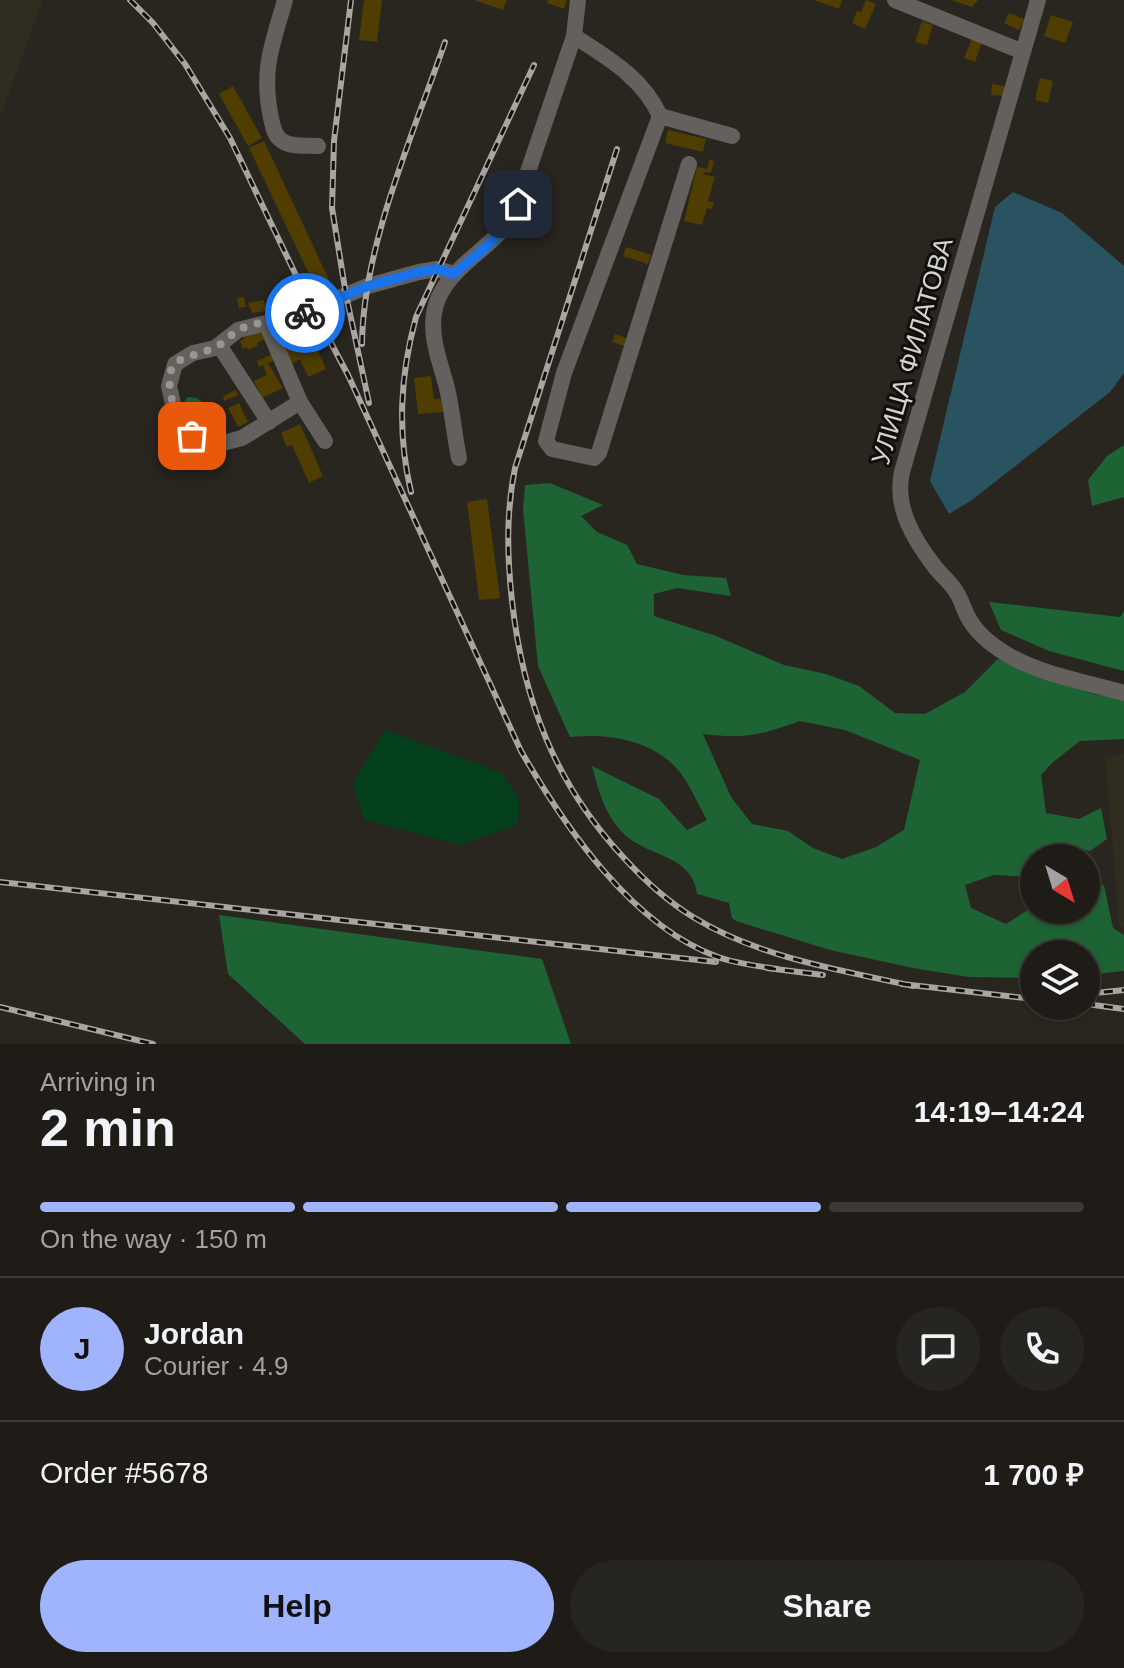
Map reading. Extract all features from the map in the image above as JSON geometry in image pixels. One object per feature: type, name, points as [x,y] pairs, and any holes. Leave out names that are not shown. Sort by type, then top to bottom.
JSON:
[{"type":"street","points":[[285,0],[266,75],[273,126],[276,135],[285,143],[318,146]]},
{"type":"street","points":[[459,458],[445,383],[435,351],[433,330],[440,296],[454,274],[498,236],[513,216],[574,36],[578,0]]},
{"type":"street","points":[[895,0],[1021,51]]},
{"type":"street","name":"УЛИЦА ФИЛАТОВА","points":[[1038,0],[902,472],[900,501],[904,515],[933,565],[957,592],[974,626],[990,642],[1009,656],[1033,667],[1124,693]]},
{"type":"street","points":[[574,36],[638,82],[650,96],[660,116],[562,381],[546,441],[552,449],[594,458],[599,453],[689,164]]},
{"type":"street","points":[[660,116],[732,136]]},
{"type":"street","points":[[300,402],[242,438],[215,445],[198,440],[180,425],[170,393],[172,369],[186,355],[219,345],[238,330],[293,317],[368,286],[437,269],[454,274]]},
{"type":"street","points":[[266,323],[300,402],[325,441]]},
{"type":"street","points":[[219,345],[269,422]]},
{"type":"shaded area","points":[[0,0],[43,0],[0,117]]},
{"type":"shaded area","points":[[1124,754],[1124,930],[1119,924],[1105,757]]},
{"type":"green space","points":[[188,397],[197,398],[208,407],[208,419],[193,425],[185,416],[182,404]]},
{"type":"green space","points":[[1124,445],[1124,497],[1092,506],[1088,480],[1107,456]]},
{"type":"green space","points":[[550,483],[603,505],[581,516],[597,532],[627,545],[637,564],[683,575],[726,578],[731,596],[677,588],[654,594],[654,616],[716,636],[784,665],[826,674],[859,686],[895,713],[925,714],[965,692],[998,659],[1093,694],[1124,699],[1124,739],[1080,741],[1041,775],[1046,813],[1079,819],[1101,808],[1107,839],[1100,844],[1020,844],[1020,876],[994,875],[965,885],[971,908],[1006,924],[1020,915],[1020,924],[1100,924],[1100,885],[1104,885],[1113,928],[1124,935],[1124,971],[1100,974],[1100,940],[1020,940],[1020,978],[969,977],[913,968],[830,950],[736,921],[732,918],[729,903],[697,894],[694,881],[678,863],[633,841],[616,825],[603,802],[592,766],[659,799],[687,830],[707,820],[679,771],[656,752],[629,741],[600,736],[570,737],[538,666],[523,509],[525,485]],"holes":[[[800,721],[845,730],[920,760],[904,830],[876,847],[842,859],[813,848],[788,831],[752,824],[731,797],[703,734],[753,735]]]},
{"type":"green space","points":[[989,602],[1120,617],[1124,611],[1124,671],[1049,651],[1001,630]]},
{"type":"green space","points":[[385,730],[502,773],[519,800],[518,824],[461,845],[364,820],[353,783]]},
{"type":"green space","points":[[219,915],[542,959],[571,1044],[305,1044],[228,974]]},
{"type":"water","points":[[1013,192],[1062,213],[1124,266],[1124,373],[1110,392],[972,500],[949,514],[930,481],[995,207]]},
{"type":"building","points":[[364,0],[382,0],[377,42],[359,40]]},
{"type":"building","points":[[474,0],[507,0],[503,10]]},
{"type":"building","points":[[548,0],[567,0],[564,9],[547,3]]},
{"type":"building","points":[[814,0],[842,0],[839,9]]},
{"type":"building","points":[[866,0],[876,4],[865,29],[852,23]]},
{"type":"building","points":[[951,0],[978,0],[972,7]]},
{"type":"building","points":[[1009,13],[1024,19],[1019,30],[1004,23]]},
{"type":"building","points":[[1051,15],[1073,22],[1065,43],[1044,36]]},
{"type":"building","points":[[922,21],[933,25],[927,45],[915,42]]},
{"type":"building","points":[[972,38],[982,42],[975,62],[964,58]]},
{"type":"building","points":[[1040,78],[1053,81],[1048,103],[1035,100]]},
{"type":"building","points":[[992,84],[1005,86],[1004,96],[991,95]]},
{"type":"building","points":[[233,86],[262,138],[248,146],[219,94]]},
{"type":"building","points":[[668,130],[706,139],[703,152],[665,143]]},
{"type":"building","points":[[264,141],[331,284],[317,291],[249,148]]},
{"type":"building","points":[[709,160],[714,161],[711,173],[703,174],[715,177],[708,201],[714,202],[712,209],[707,208],[702,225],[684,221],[697,167],[707,169]]},
{"type":"building","points":[[626,247],[651,255],[648,264],[623,256]]},
{"type":"building","points":[[244,297],[246,307],[239,308],[237,298]]},
{"type":"building","points":[[264,300],[266,311],[252,313],[248,303]]},
{"type":"building","points":[[305,323],[326,369],[308,377],[300,359],[289,365],[276,337]]},
{"type":"building","points":[[264,327],[268,338],[257,343],[258,346],[243,349],[240,341],[244,339],[243,336]]},
{"type":"building","points":[[615,334],[626,338],[624,346],[612,342]]},
{"type":"building","points":[[273,354],[275,360],[268,363],[283,388],[262,398],[254,381],[267,375],[263,365],[259,367],[257,361]]},
{"type":"building","points":[[431,376],[434,399],[442,399],[443,412],[418,414],[414,378]]},
{"type":"building","points":[[236,390],[238,395],[224,401],[223,396]]},
{"type":"building","points":[[239,403],[248,422],[238,427],[228,408]]},
{"type":"building","points":[[300,424],[323,476],[309,483],[292,445],[287,447],[281,433]]},
{"type":"building","points":[[487,499],[500,598],[479,600],[467,502]]},
{"type":"railway","points":[[130,0],[153,23],[185,64],[230,138],[348,375],[521,751],[558,811],[604,871],[657,922],[687,942],[718,957],[778,969]]},
{"type":"railway","points":[[351,0],[334,141],[332,208],[346,295],[369,403]]},
{"type":"railway","points":[[362,344],[365,307],[380,230],[445,42]]},
{"type":"railway","points":[[411,492],[404,448],[402,404],[406,361],[416,317],[534,65]]},
{"type":"railway","points":[[617,149],[512,485],[508,534],[512,601],[524,673],[534,706],[546,739],[579,801],[624,858],[674,904],[718,931],[772,952],[828,968],[913,986]]},
{"type":"railway","points":[[0,882],[716,962]]},
{"type":"railway","points":[[767,968],[823,975]]},
{"type":"railway","points":[[902,984],[1020,997]]},
{"type":"railway","points":[[1100,993],[1124,990]]},
{"type":"railway","points":[[1100,1006],[1124,1009]]},
{"type":"railway","points":[[0,1007],[153,1044]]},
{"type":"way so far","points":[[192,436],[180,425],[174,411],[169,380],[175,364],[186,355],[215,348],[245,327],[305,313]]},
{"type":"route","points":[[305,313],[368,286],[419,272],[437,269],[454,274],[506,228],[518,204]]}]
